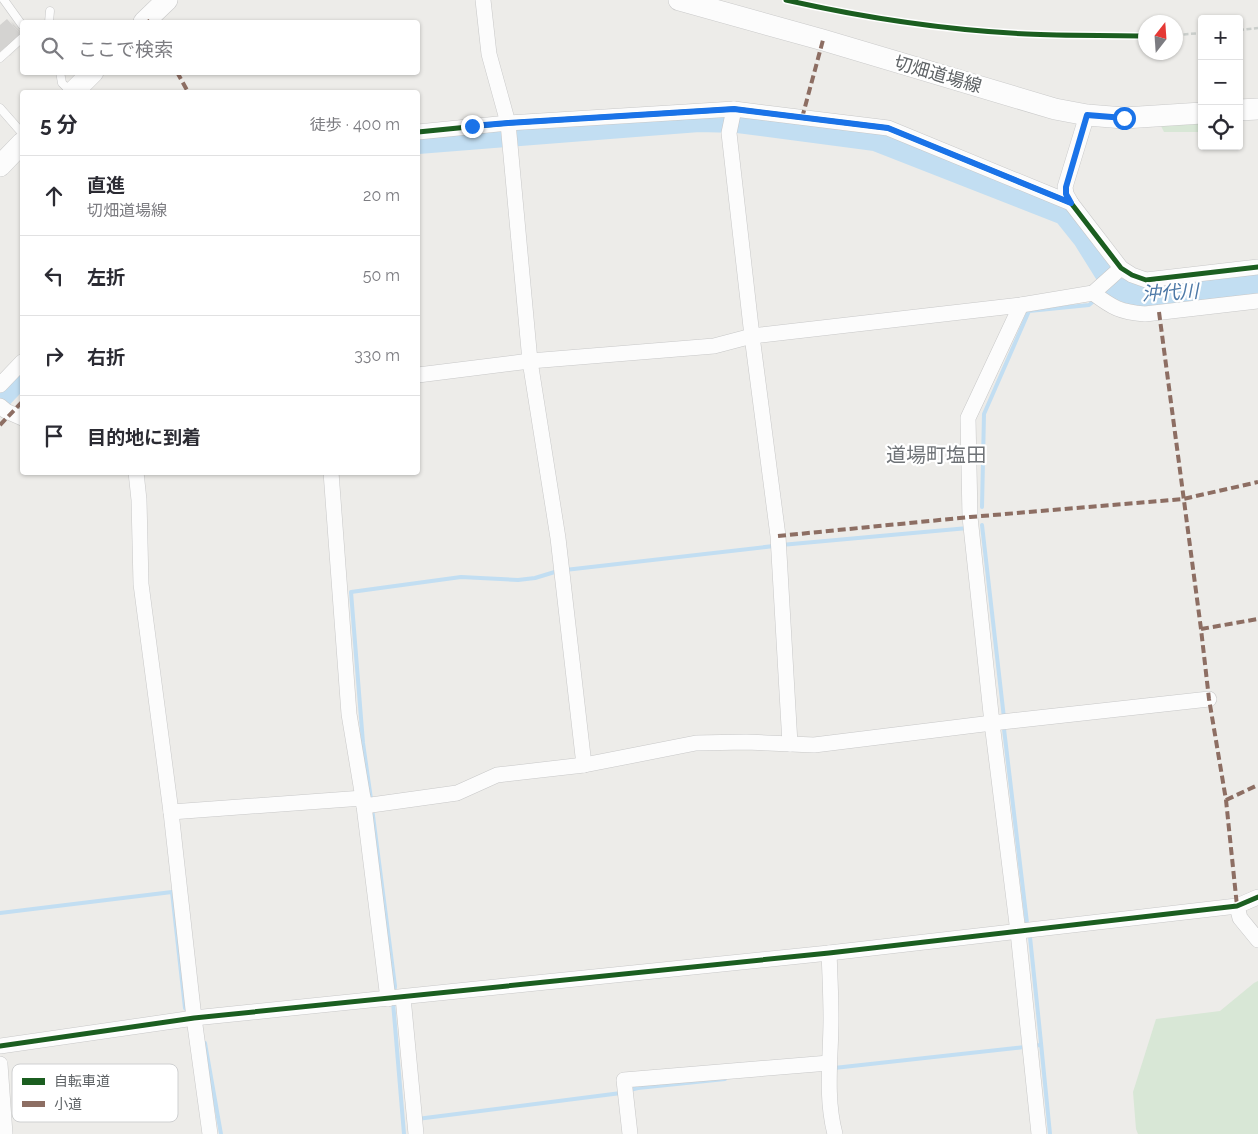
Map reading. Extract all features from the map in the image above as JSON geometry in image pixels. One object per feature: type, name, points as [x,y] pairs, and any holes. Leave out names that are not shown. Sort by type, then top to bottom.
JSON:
[{"type":"main road","points":[[146,20],[167,0]]},
{"type":"main road","name":"切畑道場線","points":[[679,0],[1055,108],[1087,115],[1124,118],[1198,113]]},
{"type":"main road","points":[[74,90],[90,75]]},
{"type":"main road","points":[[1243,110],[1258,109]]},
{"type":"main road","points":[[0,166],[20,146]]},
{"type":"street","points":[[483,0],[489,54],[508,123],[530,361],[558,538],[584,766]]},
{"type":"street","points":[[734,109],[729,133],[752,336],[778,536],[790,744]]},
{"type":"street","points":[[420,132],[508,123],[734,109],[888,128],[1071,203]]},
{"type":"street","points":[[1087,115],[1066,187],[1066,194],[1121,268],[1132,275],[1146,280],[1258,266]]},
{"type":"street","points":[[420,374],[530,361],[714,346],[752,336],[1022,305],[1093,293],[1121,268]]},
{"type":"street","points":[[1093,293],[1110,306],[1127,312],[1145,314],[1258,302]]},
{"type":"street","points":[[1022,305],[968,418],[970,517],[992,723],[1018,932],[1039,1134]]},
{"type":"street","points":[[0,385],[20,364]]},
{"type":"street","points":[[3,408],[20,417]]},
{"type":"street","points":[[136,475],[139,500],[141,584],[210,1134]]},
{"type":"street","points":[[331,475],[349,714],[416,1134]]},
{"type":"street","points":[[171,812],[364,802],[457,793],[497,775],[584,766],[696,743],[746,742],[814,745],[1209,699]]},
{"type":"street","points":[[0,1046],[194,1018],[1018,932],[1237,906],[1258,897]]},
{"type":"street","points":[[1237,906],[1240,918],[1258,940]]},
{"type":"street","points":[[829,953],[831,1019],[829,1064],[831,1118],[835,1134]]},
{"type":"street","points":[[0,1064],[5,1134]]},
{"type":"street","points":[[630,1134],[624,1080],[829,1064]]},
{"type":"lane","points":[[4,0],[20,22]]},
{"type":"lane","points":[[49,20],[50,11]]},
{"type":"lane","points":[[0,58],[20,40]]},
{"type":"lane","points":[[61,75],[62,83],[70,90]]},
{"type":"lane","points":[[0,108],[20,132]]},
{"type":"path","points":[[786,0],[820,8],[917,24],[1027,34],[1138,36]]},
{"type":"path","points":[[1243,30],[1258,28]]},
{"type":"path","points":[[1183,34],[1198,33]]},
{"type":"green space","points":[[1198,120],[1198,132],[1164,132],[1160,124]]},
{"type":"green space","points":[[1258,981],[1258,1134],[1138,1134],[1133,1092],[1156,1019],[1220,1011]]},
{"type":"building","points":[[7,19],[20,34],[0,52],[0,25]]},
{"type":"waterway","name":"沖代川","points":[[420,143],[699,121],[738,122],[875,140],[1064,214],[1084,239],[1114,287],[1140,297],[1258,284]]},
{"type":"waterway","points":[[1103,295],[1114,287]]},
{"type":"waterway","points":[[982,507],[984,414],[1029,311],[1089,305],[1095,300]]},
{"type":"waterway","name":"沖代川","points":[[0,399],[20,378]]},
{"type":"waterway","points":[[982,525],[1004,718]]},
{"type":"waterway","points":[[781,545],[968,528]]},
{"type":"waterway","points":[[565,570],[774,546]]},
{"type":"waterway","points":[[371,799],[363,743],[351,592],[461,577],[518,580],[535,578],[558,571]]},
{"type":"waterway","points":[[1004,729],[1027,923]]},
{"type":"waterway","points":[[372,808],[395,986],[394,995]]},
{"type":"waterway","points":[[0,913],[172,892],[185,1008],[188,1011]]},
{"type":"waterway","points":[[1030,937],[1050,1134]]},
{"type":"waterway","points":[[393,1002],[404,1134]]},
{"type":"waterway","points":[[205,1043],[221,1134]]},
{"type":"waterway","points":[[1032,1046],[1041,1045]]},
{"type":"waterway","points":[[834,1068],[1025,1047]]},
{"type":"waterway","points":[[630,1090],[725,1079]]},
{"type":"waterway","points":[[417,1119],[621,1093]]},
{"type":"marked path","points":[[802,118],[823,40]]},
{"type":"marked path","points":[[179,75],[187,90]]},
{"type":"marked path","points":[[1159,312],[1209,699],[1226,800],[1237,906]]},
{"type":"marked path","points":[[0,425],[20,404]]},
{"type":"marked path","points":[[778,536],[1183,499],[1258,482]]},
{"type":"marked path","points":[[1201,629],[1258,619]]},
{"type":"marked path","points":[[1226,800],[1258,785]]},
{"type":"cycle path","points":[[786,0],[876,18],[966,30],[1042,35],[1138,36]]},
{"type":"cycle path","points":[[420,132],[508,123],[734,109],[888,128],[1071,203],[1121,268],[1132,275],[1146,280],[1258,267]]},
{"type":"cycle path","points":[[0,1046],[194,1018],[829,953],[1237,906],[1258,897]]},
{"type":"district","name":"道場町塩田","points":[[936,455]]},
{"type":"route","points":[[472,126],[734,109],[888,128],[1071,203],[1066,194],[1066,187],[1087,115],[1124,118]]}]
